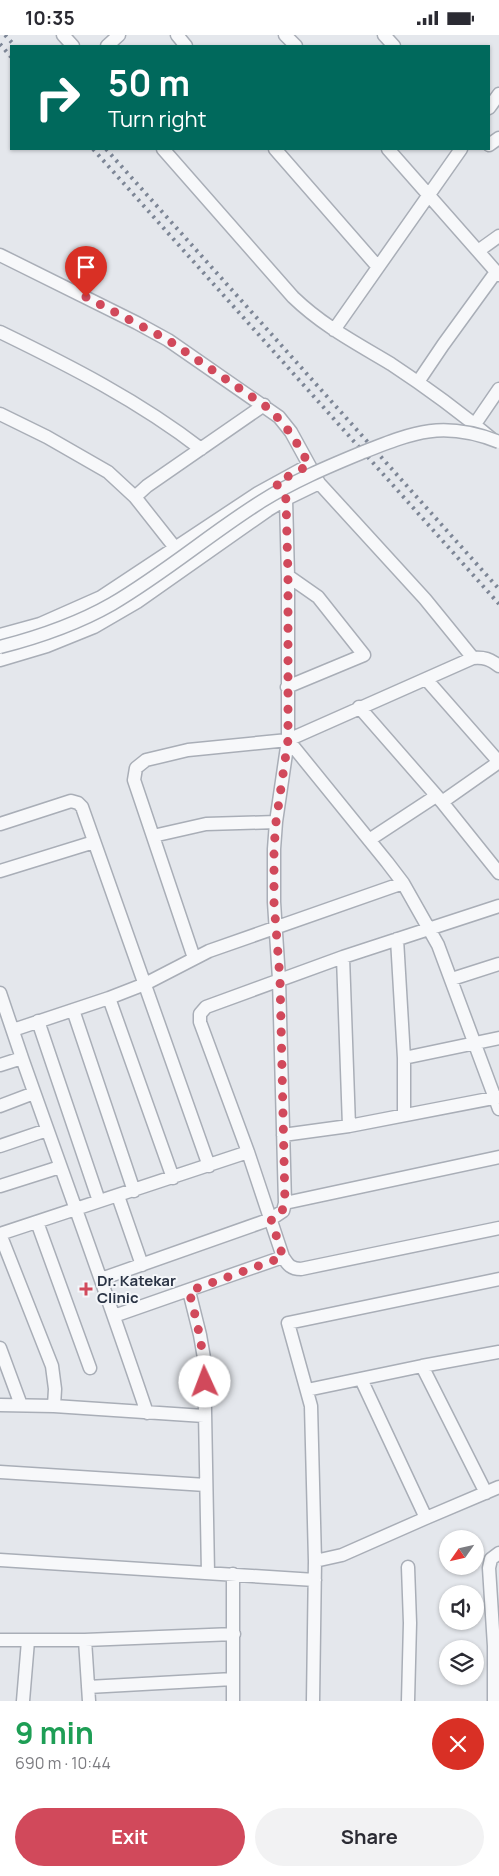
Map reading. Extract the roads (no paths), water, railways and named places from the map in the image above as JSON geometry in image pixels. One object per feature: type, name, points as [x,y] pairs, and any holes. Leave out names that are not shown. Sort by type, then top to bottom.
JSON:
[{"type":"street","points":[[63,35],[72,45]]},
{"type":"street","points":[[108,45],[120,35]]},
{"type":"street","points":[[177,35],[185,45]]},
{"type":"street","points":[[286,35],[295,45]]},
{"type":"street","points":[[384,35],[393,45]]},
{"type":"street","points":[[490,108],[499,94]]},
{"type":"street","points":[[165,150],[293,297],[312,315],[418,382],[499,443]]},
{"type":"street","points":[[276,150],[378,267]]},
{"type":"street","points":[[389,150],[498,274],[443,345],[418,382]]},
{"type":"street","points":[[334,330],[460,150]]},
{"type":"street","points":[[478,251],[499,236]]},
{"type":"street","points":[[0,255],[168,340],[279,417],[291,432],[319,483],[425,599],[473,658]]},
{"type":"street","points":[[0,332],[76,368],[171,426],[201,449]]},
{"type":"street","points":[[475,424],[499,389]]},
{"type":"street","points":[[135,497],[147,486],[264,405]]},
{"type":"street","points":[[0,414],[47,437],[108,472],[135,497],[188,567]]},
{"type":"street","points":[[475,424],[499,433]]},
{"type":"street","points":[[0,647],[58,630],[112,604],[262,501],[322,469],[401,437],[432,430],[464,431],[499,443]]},
{"type":"street","points":[[0,635],[40,624],[101,597],[276,483],[309,465]]},
{"type":"street","points":[[101,1279],[271,1219],[282,1211],[285,1203],[280,979],[274,902],[274,849],[288,740],[288,576],[286,499],[276,483]]},
{"type":"street","points":[[0,660],[47,646],[94,627],[137,602],[286,499],[319,483]]},
{"type":"street","points":[[287,687],[364,655],[318,597],[288,576]]},
{"type":"street","points":[[194,958],[134,780],[136,768],[146,760],[188,750],[288,740],[473,658],[483,657],[491,659],[499,665]]},
{"type":"street","points":[[369,840],[499,762],[426,679]]},
{"type":"street","points":[[359,707],[439,799],[499,873]]},
{"type":"street","points":[[283,1135],[498,1101],[452,979],[430,929],[402,883],[288,740]]},
{"type":"street","points":[[0,824],[71,801],[78,803],[82,807],[209,1166]]},
{"type":"street","points":[[153,836],[206,824],[276,822]]},
{"type":"street","points":[[0,871],[94,842]]},
{"type":"street","points":[[8,1026],[38,1021],[109,998],[145,984],[194,958],[402,883]]},
{"type":"street","points":[[499,906],[280,979],[206,1007],[200,1014],[200,1022],[248,1152],[283,1257],[293,1269],[301,1269],[499,1228]]},
{"type":"street","points":[[397,939],[404,1058],[404,1115]]},
{"type":"street","points":[[343,957],[349,1126]]},
{"type":"street","points":[[452,979],[499,964]]},
{"type":"street","points":[[0,993],[8,1026],[22,1058],[60,1167],[77,1209],[147,1413]]},
{"type":"street","points":[[109,998],[173,1178]]},
{"type":"street","points":[[73,1010],[134,1191]]},
{"type":"street","points":[[38,1021],[100,1201]]},
{"type":"street","points":[[404,1058],[499,1037]]},
{"type":"street","points":[[0,1065],[22,1058]]},
{"type":"street","points":[[0,1106],[34,1093]]},
{"type":"street","points":[[0,1146],[47,1130]]},
{"type":"street","points":[[54,1406],[55,1389],[52,1366],[0,1234],[248,1152]]},
{"type":"street","points":[[285,1203],[499,1157]]},
{"type":"street","points":[[0,1186],[60,1167]]},
{"type":"street","points":[[118,1196],[142,1265]]},
{"type":"street","points":[[37,1222],[90,1368]]},
{"type":"street","points":[[114,1317],[283,1257]]},
{"type":"street","points":[[313,1701],[315,1561],[312,1405],[288,1323],[499,1279]]},
{"type":"street","points":[[189,1291],[204,1358],[208,1573]]},
{"type":"street","points":[[0,1348],[21,1405]]},
{"type":"street","points":[[307,1390],[499,1352]]},
{"type":"street","points":[[422,1366],[486,1493]]},
{"type":"street","points":[[361,1379],[426,1518]]},
{"type":"street","points":[[0,1405],[54,1406],[204,1416]]},
{"type":"street","points":[[0,1473],[206,1485]]},
{"type":"street","points":[[315,1561],[342,1555],[499,1487]]},
{"type":"street","points":[[494,1701],[497,1646],[489,1568],[491,1559],[499,1553]]},
{"type":"street","points":[[0,1560],[315,1580]]},
{"type":"street","points":[[408,1567],[410,1623],[408,1701]]},
{"type":"street","points":[[233,1574],[234,1701]]},
{"type":"street","points":[[0,1640],[86,1640],[234,1634]]},
{"type":"street","points":[[86,1640],[89,1701]]},
{"type":"street","points":[[23,1701],[28,1641]]},
{"type":"street","points":[[88,1687],[233,1679]]},
{"type":"railway","points":[[5,35],[14,45]]},
{"type":"railway","points":[[0,44],[10,56]]},
{"type":"railway","points":[[94,150],[499,604]]},
{"type":"railway","points":[[107,150],[499,589]]},
{"type":"place","name":"Dr. Katekar Clinic","points":[[86,1289]]}]
